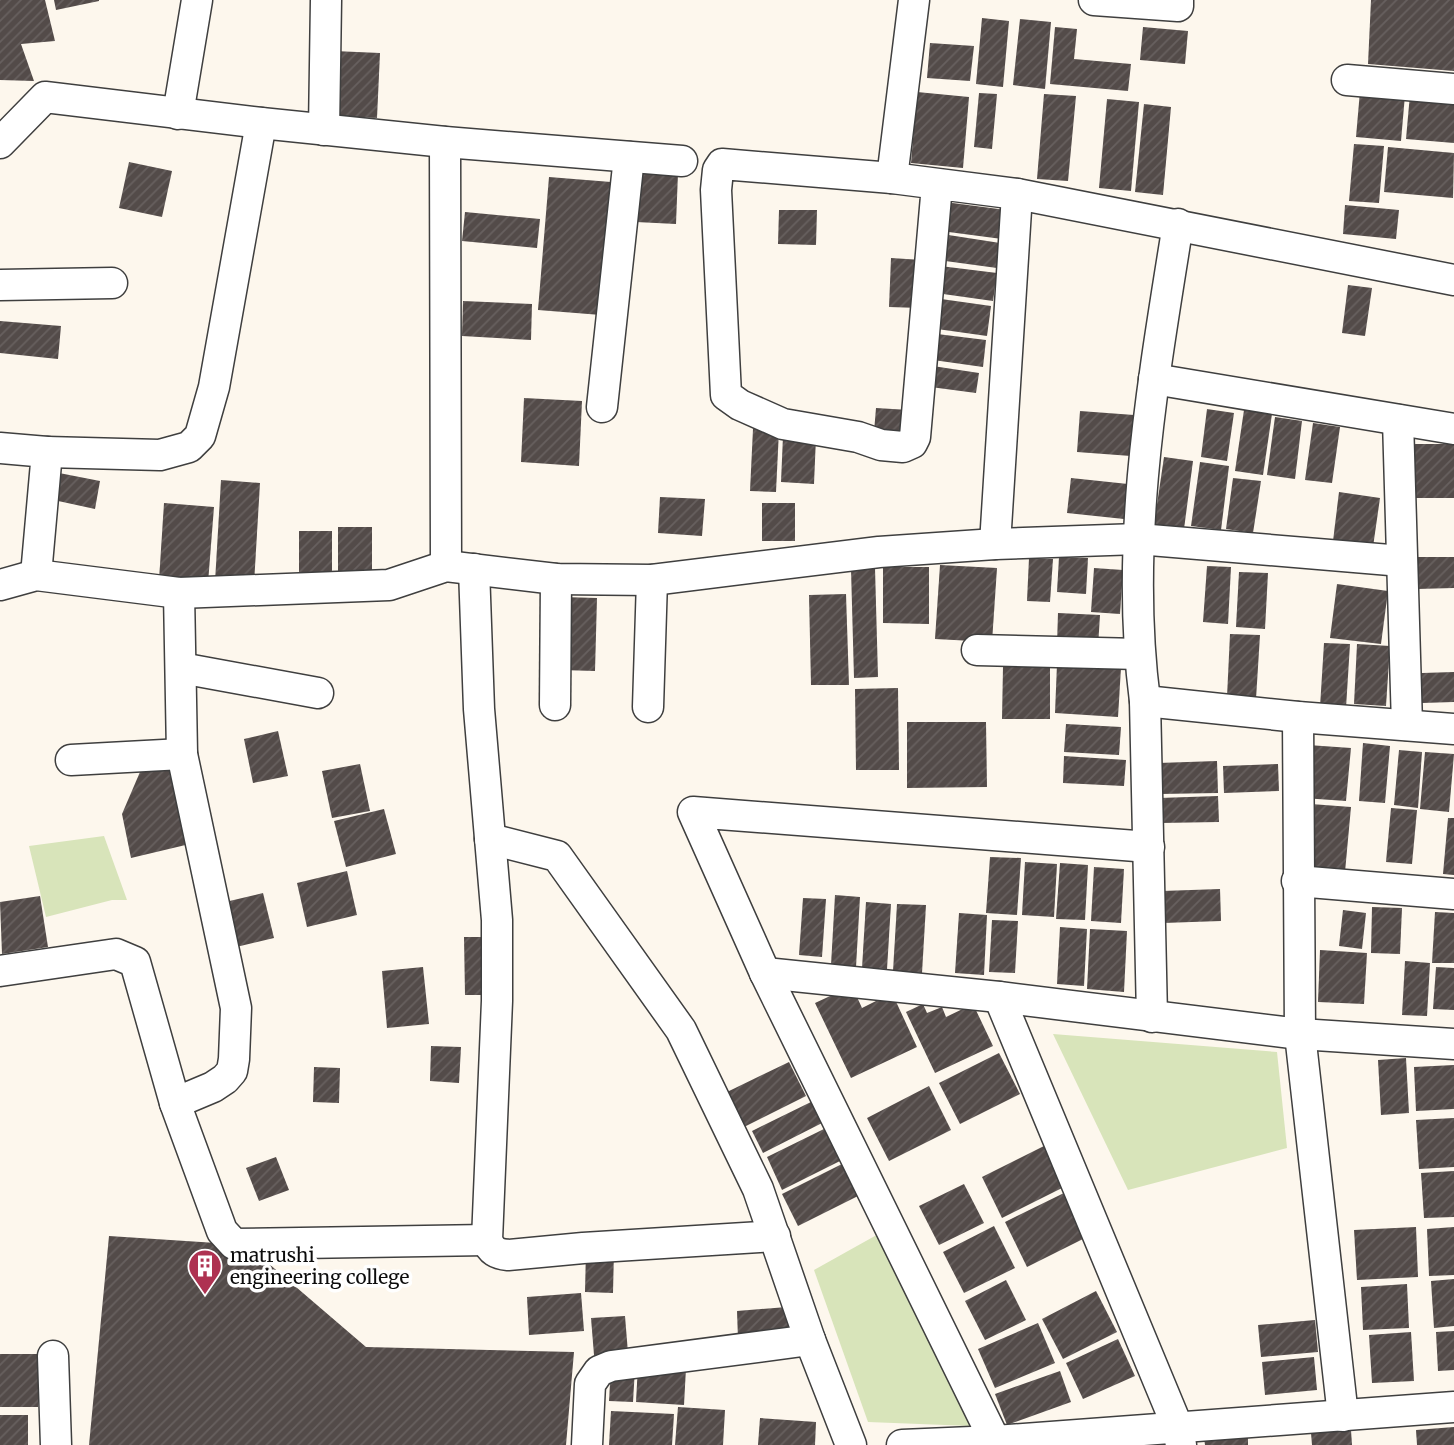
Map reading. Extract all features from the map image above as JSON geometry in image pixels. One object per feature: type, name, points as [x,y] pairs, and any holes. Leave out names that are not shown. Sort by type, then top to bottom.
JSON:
[{"type":"street","points":[[178,114],[197,0]]},
{"type":"street","points":[[324,130],[326,0]]},
{"type":"street","points":[[892,178],[914,0]]},
{"type":"street","points":[[1094,0],[1178,6],[1178,0]]},
{"type":"street","points":[[1347,80],[1454,89]]},
{"type":"street","points":[[0,143],[45,97],[324,130],[682,161]]},
{"type":"street","points":[[0,448],[160,455],[188,447],[200,436],[214,387],[261,123]]},
{"type":"street","points":[[445,142],[460,567],[479,709],[497,934],[486,1240],[491,1249],[508,1255],[775,1236]]},
{"type":"street","points":[[602,407],[629,156]]},
{"type":"street","points":[[937,186],[915,438],[912,443],[902,447],[881,445],[858,437],[783,424],[740,405],[726,395],[716,190],[718,170],[722,164],[892,178],[937,186],[1017,194],[1454,280]]},
{"type":"street","points":[[995,544],[1017,194]]},
{"type":"street","points":[[1152,1017],[1145,701],[1139,654],[1138,539],[1154,379],[1178,225]]},
{"type":"street","points":[[0,285],[112,283]]},
{"type":"street","points":[[1154,379],[1454,429]]},
{"type":"street","points":[[1398,420],[1407,725]]},
{"type":"street","points":[[36,575],[47,452]]},
{"type":"street","points":[[0,585],[36,575],[179,593],[389,585],[460,567],[556,579],[652,580],[879,552],[995,544],[1138,539],[1402,561]]},
{"type":"street","points":[[555,705],[556,579]]},
{"type":"street","points":[[648,706],[652,580]]},
{"type":"street","points":[[175,1104],[213,1087],[226,1079],[232,1071],[236,1008],[182,754],[179,593]]},
{"type":"street","points":[[977,650],[1139,654]]},
{"type":"street","points":[[181,668],[318,693]]},
{"type":"street","points":[[1145,701],[1298,717],[1454,729]]},
{"type":"street","points":[[1298,717],[1300,1034],[1343,1416]]},
{"type":"street","points":[[71,760],[182,754]]},
{"type":"street","points":[[995,1441],[765,972],[693,812],[1149,848]]},
{"type":"street","points":[[490,839],[558,856],[681,1030],[758,1189],[810,1340],[851,1445]]},
{"type":"street","points":[[1297,881],[1454,894]]},
{"type":"street","points":[[0,971],[116,954],[135,962],[175,1104],[222,1231],[234,1244],[486,1240]]},
{"type":"street","points":[[765,972],[999,997],[1300,1034],[1454,1044]]},
{"type":"street","points":[[999,997],[1180,1437]]},
{"type":"street","points":[[587,1445],[590,1384],[599,1371],[611,1366],[810,1340]]},
{"type":"street","points":[[53,1356],[56,1445]]},
{"type":"street","points":[[902,1445],[1180,1437],[1343,1416],[1454,1407]]},
{"type":"green space","points":[[104,836],[127,900],[112,900],[46,917],[29,846]]},
{"type":"green space","points":[[1053,1034],[1277,1052],[1287,1148],[1128,1190]]},
{"type":"green space","points":[[882,1232],[971,1426],[868,1422],[814,1270]]},
{"type":"building","points":[[0,0],[45,0],[55,41],[21,44],[34,81],[0,80]]},
{"type":"building","points":[[54,0],[99,0],[99,1],[56,10]]},
{"type":"building","points":[[1371,0],[1454,0],[1454,71],[1368,64]]},
{"type":"building","points":[[982,18],[1009,21],[1003,87],[976,84]]},
{"type":"building","points":[[1020,19],[1051,22],[1045,89],[1013,85]]},
{"type":"building","points":[[1055,27],[1077,29],[1074,59],[1131,64],[1128,91],[1050,84]]},
{"type":"building","points":[[1143,27],[1188,31],[1185,64],[1140,60]]},
{"type":"building","points":[[930,43],[974,46],[970,81],[927,78]]},
{"type":"building","points":[[334,51],[380,53],[377,118],[331,116]]},
{"type":"building","points":[[1360,91],[1405,95],[1401,141],[1356,137]]},
{"type":"building","points":[[917,92],[969,97],[963,168],[911,163]]},
{"type":"building","points":[[979,93],[997,94],[992,149],[974,147]]},
{"type":"building","points":[[1044,94],[1076,96],[1068,181],[1037,179]]},
{"type":"building","points":[[1410,94],[1454,98],[1454,143],[1406,139]]},
{"type":"building","points":[[1107,99],[1139,102],[1131,191],[1099,188]]},
{"type":"building","points":[[1144,104],[1171,107],[1163,195],[1135,192]]},
{"type":"building","points":[[1354,144],[1384,146],[1379,203],[1349,201]]},
{"type":"building","points":[[1388,147],[1454,153],[1453,198],[1384,192]]},
{"type":"building","points":[[129,162],[172,171],[162,217],[119,208]]},
{"type":"building","points":[[638,172],[678,173],[676,224],[636,222]]},
{"type":"building","points":[[549,177],[611,182],[601,315],[538,310]]},
{"type":"building","points":[[945,202],[1006,210],[1002,239],[941,231]]},
{"type":"building","points":[[1345,205],[1399,210],[1396,239],[1343,234]]},
{"type":"building","points":[[779,210],[817,210],[816,245],[778,244]]},
{"type":"building","points":[[465,212],[540,219],[537,248],[462,241]]},
{"type":"building","points":[[942,234],[1000,243],[997,268],[938,260]]},
{"type":"building","points":[[891,258],[922,260],[920,308],[889,307]]},
{"type":"building","points":[[940,266],[997,273],[993,301],[936,293]]},
{"type":"building","points":[[1348,285],[1372,288],[1365,336],[1342,333]]},
{"type":"building","points":[[934,298],[991,306],[987,336],[930,328]]},
{"type":"building","points":[[463,301],[532,304],[531,340],[462,336]]},
{"type":"building","points":[[0,321],[61,326],[58,359],[0,353]]},
{"type":"building","points":[[929,333],[986,340],[983,367],[926,359]]},
{"type":"building","points":[[926,365],[979,373],[976,393],[923,386]]},
{"type":"building","points":[[524,398],[582,401],[579,466],[521,462]]},
{"type":"building","points":[[876,408],[909,410],[908,433],[874,432]]},
{"type":"building","points":[[1207,409],[1234,413],[1227,461],[1201,457]]},
{"type":"building","points":[[1244,410],[1272,414],[1263,475],[1235,471]]},
{"type":"building","points":[[1080,411],[1134,415],[1131,456],[1077,452]]},
{"type":"building","points":[[1275,417],[1302,421],[1295,479],[1267,475]]},
{"type":"building","points":[[1313,423],[1340,427],[1332,483],[1305,480]]},
{"type":"building","points":[[753,429],[779,430],[776,492],[750,491]]},
{"type":"building","points":[[783,436],[816,437],[814,484],[781,482]]},
{"type":"building","points":[[1411,444],[1454,444],[1454,498],[1411,498]]},
{"type":"building","points":[[1164,457],[1193,461],[1184,529],[1154,525]]},
{"type":"building","points":[[1200,462],[1229,466],[1221,530],[1191,526]]},
{"type":"building","points":[[54,472],[100,481],[95,509],[49,499]]},
{"type":"building","points":[[1071,478],[1128,484],[1124,519],[1067,513]]},
{"type":"building","points":[[1233,478],[1261,481],[1253,533],[1226,529]]},
{"type":"building","points":[[221,480],[260,483],[254,584],[215,582]]},
{"type":"building","points":[[1339,492],[1380,498],[1373,547],[1333,541]]},
{"type":"building","points":[[660,497],[705,499],[702,536],[658,533]]},
{"type":"building","points":[[164,503],[214,507],[208,583],[159,580]]},
{"type":"building","points":[[762,503],[795,503],[795,541],[762,541]]},
{"type":"building","points":[[338,527],[372,527],[372,577],[338,577]]},
{"type":"building","points":[[299,531],[332,531],[332,577],[299,578]]},
{"type":"building","points":[[1059,557],[1088,558],[1086,594],[1057,592]]},
{"type":"building","points":[[1417,557],[1454,557],[1454,588],[1417,589]]},
{"type":"building","points":[[1029,558],[1053,559],[1050,602],[1027,601]]},
{"type":"building","points":[[940,565],[997,568],[992,642],[935,639]]},
{"type":"building","points":[[1207,566],[1231,567],[1228,624],[1203,622]]},
{"type":"building","points":[[883,567],[929,567],[929,624],[883,623]]},
{"type":"building","points":[[875,568],[878,677],[854,678],[851,569]]},
{"type":"building","points":[[1094,568],[1123,570],[1120,614],[1091,612]]},
{"type":"building","points":[[1239,572],[1268,573],[1265,629],[1236,627]]},
{"type":"building","points":[[1337,584],[1388,591],[1381,644],[1330,638]]},
{"type":"building","points":[[846,594],[849,685],[811,685],[809,595]]},
{"type":"building","points":[[562,597],[597,598],[595,671],[561,670]]},
{"type":"building","points":[[1058,613],[1100,615],[1098,647],[1057,644]]},
{"type":"building","points":[[1230,634],[1260,635],[1256,699],[1227,697]]},
{"type":"building","points":[[1324,643],[1350,644],[1346,708],[1320,707]]},
{"type":"building","points":[[1357,644],[1390,646],[1386,706],[1354,704]]},
{"type":"building","points":[[1057,664],[1121,668],[1118,717],[1055,713]]},
{"type":"building","points":[[1003,667],[1050,667],[1050,719],[1002,719]]},
{"type":"building","points":[[1454,672],[1454,702],[1422,703],[1422,673]]},
{"type":"building","points":[[898,688],[899,770],[856,770],[855,689]]},
{"type":"building","points":[[907,722],[986,722],[987,787],[907,788]]},
{"type":"building","points":[[1066,724],[1121,727],[1119,755],[1064,752]]},
{"type":"building","points":[[278,731],[288,776],[253,783],[244,739]]},
{"type":"building","points":[[1363,743],[1390,746],[1385,803],[1359,801]]},
{"type":"building","points":[[1308,745],[1351,748],[1346,801],[1303,798]]},
{"type":"building","points":[[1399,750],[1422,752],[1418,808],[1394,805]]},
{"type":"building","points":[[1425,752],[1454,754],[1449,812],[1420,809]]},
{"type":"building","points":[[1064,756],[1126,760],[1124,786],[1063,783]]},
{"type":"building","points":[[1217,761],[1218,793],[1160,794],[1158,763]]},
{"type":"building","points":[[360,764],[370,811],[332,818],[322,771]]},
{"type":"building","points":[[1278,764],[1279,791],[1224,793],[1223,766]]},
{"type":"building","points":[[175,765],[194,843],[131,858],[122,814],[140,772]]},
{"type":"building","points":[[1218,796],[1219,822],[1160,823],[1159,798]]},
{"type":"building","points":[[1311,804],[1351,807],[1345,872],[1305,869]]},
{"type":"building","points":[[1391,808],[1417,810],[1412,864],[1386,862]]},
{"type":"building","points":[[384,809],[396,854],[346,867],[334,821]]},
{"type":"building","points":[[1448,818],[1454,818],[1454,875],[1443,874]]},
{"type":"building","points":[[990,857],[1021,858],[1017,915],[986,913]]},
{"type":"building","points":[[1025,862],[1057,864],[1054,917],[1022,915]]},
{"type":"building","points":[[1060,863],[1088,865],[1085,920],[1056,919]]},
{"type":"building","points":[[1094,867],[1124,869],[1121,923],[1091,921]]},
{"type":"building","points":[[347,871],[357,915],[307,927],[297,883]]},
{"type":"building","points":[[1220,889],[1221,921],[1163,923],[1162,891]]},
{"type":"building","points":[[263,893],[274,938],[232,948],[221,903]]},
{"type":"building","points":[[835,895],[860,897],[856,967],[831,965]]},
{"type":"building","points":[[40,896],[48,947],[2,954],[0,902]]},
{"type":"building","points":[[803,898],[826,899],[822,957],[799,955]]},
{"type":"building","points":[[866,902],[891,904],[887,969],[862,968]]},
{"type":"building","points":[[897,904],[926,905],[922,973],[893,971]]},
{"type":"building","points":[[1372,907],[1402,908],[1400,954],[1371,953]]},
{"type":"building","points":[[1343,910],[1366,913],[1362,949],[1339,946]]},
{"type":"building","points":[[1435,912],[1454,913],[1454,963],[1432,963]]},
{"type":"building","points":[[959,913],[987,915],[984,975],[955,973]]},
{"type":"building","points":[[992,920],[1018,921],[1015,973],[989,972]]},
{"type":"building","points":[[1060,927],[1087,929],[1084,986],[1057,984]]},
{"type":"building","points":[[1090,929],[1127,931],[1124,992],[1087,989]]},
{"type":"building","points":[[464,937],[493,937],[493,995],[465,995]]},
{"type":"building","points":[[1320,950],[1367,953],[1364,1004],[1318,1002]]},
{"type":"building","points":[[1405,961],[1430,963],[1427,1016],[1402,1015]]},
{"type":"building","points":[[423,967],[429,1024],[387,1028],[382,971]]},
{"type":"building","points":[[1436,967],[1454,968],[1454,1010],[1433,1009]]},
{"type":"building","points":[[852,986],[862,1008],[892,993],[917,1047],[851,1078],[815,1003]]},
{"type":"building","points":[[923,1004],[927,1013],[942,1007],[946,1017],[973,1004],[993,1046],[935,1073],[906,1012]]},
{"type":"building","points":[[431,1046],[461,1047],[459,1083],[430,1081]]},
{"type":"building","points":[[999,1053],[1020,1094],[960,1124],[939,1083]]},
{"type":"building","points":[[1406,1058],[1409,1113],[1381,1115],[1378,1060]]},
{"type":"building","points":[[789,1062],[806,1096],[744,1127],[727,1092]]},
{"type":"building","points":[[1454,1065],[1454,1109],[1416,1111],[1414,1067]]},
{"type":"building","points":[[314,1067],[340,1068],[339,1103],[313,1102]]},
{"type":"building","points":[[929,1086],[951,1130],[889,1161],[867,1118]]},
{"type":"building","points":[[813,1101],[824,1122],[763,1153],[752,1131]]},
{"type":"building","points":[[1454,1118],[1454,1167],[1419,1169],[1416,1120]]},
{"type":"building","points":[[826,1128],[842,1160],[782,1190],[767,1157]]},
{"type":"building","points":[[1044,1146],[1064,1187],[1002,1218],[982,1177]]},
{"type":"building","points":[[276,1157],[289,1190],[259,1201],[246,1168]]},
{"type":"building","points":[[842,1164],[858,1196],[798,1226],[782,1194]]},
{"type":"building","points":[[1454,1171],[1454,1217],[1424,1218],[1421,1173]]},
{"type":"building","points":[[964,1184],[984,1223],[939,1245],[919,1206]]},
{"type":"building","points":[[1064,1193],[1087,1237],[1027,1267],[1005,1222]]},
{"type":"building","points":[[994,1226],[1015,1268],[964,1293],[943,1252]]},
{"type":"building","points":[[1416,1227],[1418,1277],[1357,1280],[1354,1230]]},
{"type":"building","points":[[1454,1227],[1454,1275],[1429,1276],[1427,1229]]},
{"type":"building","name":"matrushi engineering college","points":[[109,1236],[247,1245],[366,1347],[574,1352],[566,1445],[89,1445]]},
{"type":"building","points":[[586,1250],[614,1250],[613,1293],[585,1292]]},
{"type":"building","points":[[1454,1279],[1454,1326],[1434,1328],[1431,1281]]},
{"type":"building","points":[[1006,1280],[1026,1320],[985,1340],[965,1301]]},
{"type":"building","points":[[1407,1284],[1409,1328],[1363,1330],[1361,1287]]},
{"type":"building","points":[[1096,1291],[1117,1332],[1063,1359],[1042,1319]]},
{"type":"building","points":[[581,1293],[584,1331],[529,1335],[527,1297]]},
{"type":"building","points":[[787,1307],[789,1336],[738,1339],[737,1311]]},
{"type":"building","points":[[625,1316],[628,1353],[594,1355],[591,1318]]},
{"type":"building","points":[[1315,1320],[1318,1352],[1261,1357],[1258,1325]]},
{"type":"building","points":[[1038,1323],[1055,1363],[995,1388],[978,1349]]},
{"type":"building","points":[[1454,1331],[1454,1370],[1438,1371],[1436,1332]]},
{"type":"building","points":[[1411,1332],[1414,1381],[1372,1383],[1369,1335]]},
{"type":"building","points":[[1118,1339],[1135,1376],[1083,1399],[1066,1363]]},
{"type":"building","points":[[0,1354],[38,1354],[38,1407],[0,1407]]},
{"type":"building","points":[[1314,1357],[1317,1390],[1265,1395],[1262,1362]]},
{"type":"building","points":[[638,1365],[686,1368],[684,1405],[636,1402]]},
{"type":"building","points":[[611,1367],[635,1368],[633,1402],[609,1401]]},
{"type":"building","points":[[1060,1371],[1071,1402],[1007,1425],[995,1394]]},
{"type":"building","points":[[678,1407],[725,1410],[723,1445],[675,1445]]},
{"type":"building","points":[[611,1411],[674,1414],[672,1445],[609,1445]]},
{"type":"building","points":[[0,1415],[28,1415],[28,1445],[0,1445]]},
{"type":"building","points":[[760,1418],[816,1422],[815,1445],[758,1445]]},
{"type":"building","points":[[1454,1427],[1454,1445],[1417,1445],[1416,1430]]},
{"type":"building","points":[[1351,1430],[1352,1445],[1312,1445],[1311,1433]]},
{"type":"building","points":[[1248,1435],[1248,1445],[1205,1445],[1204,1438]]},
{"type":"place","name":"matrushi engineering college","points":[[205,1296]]}]
